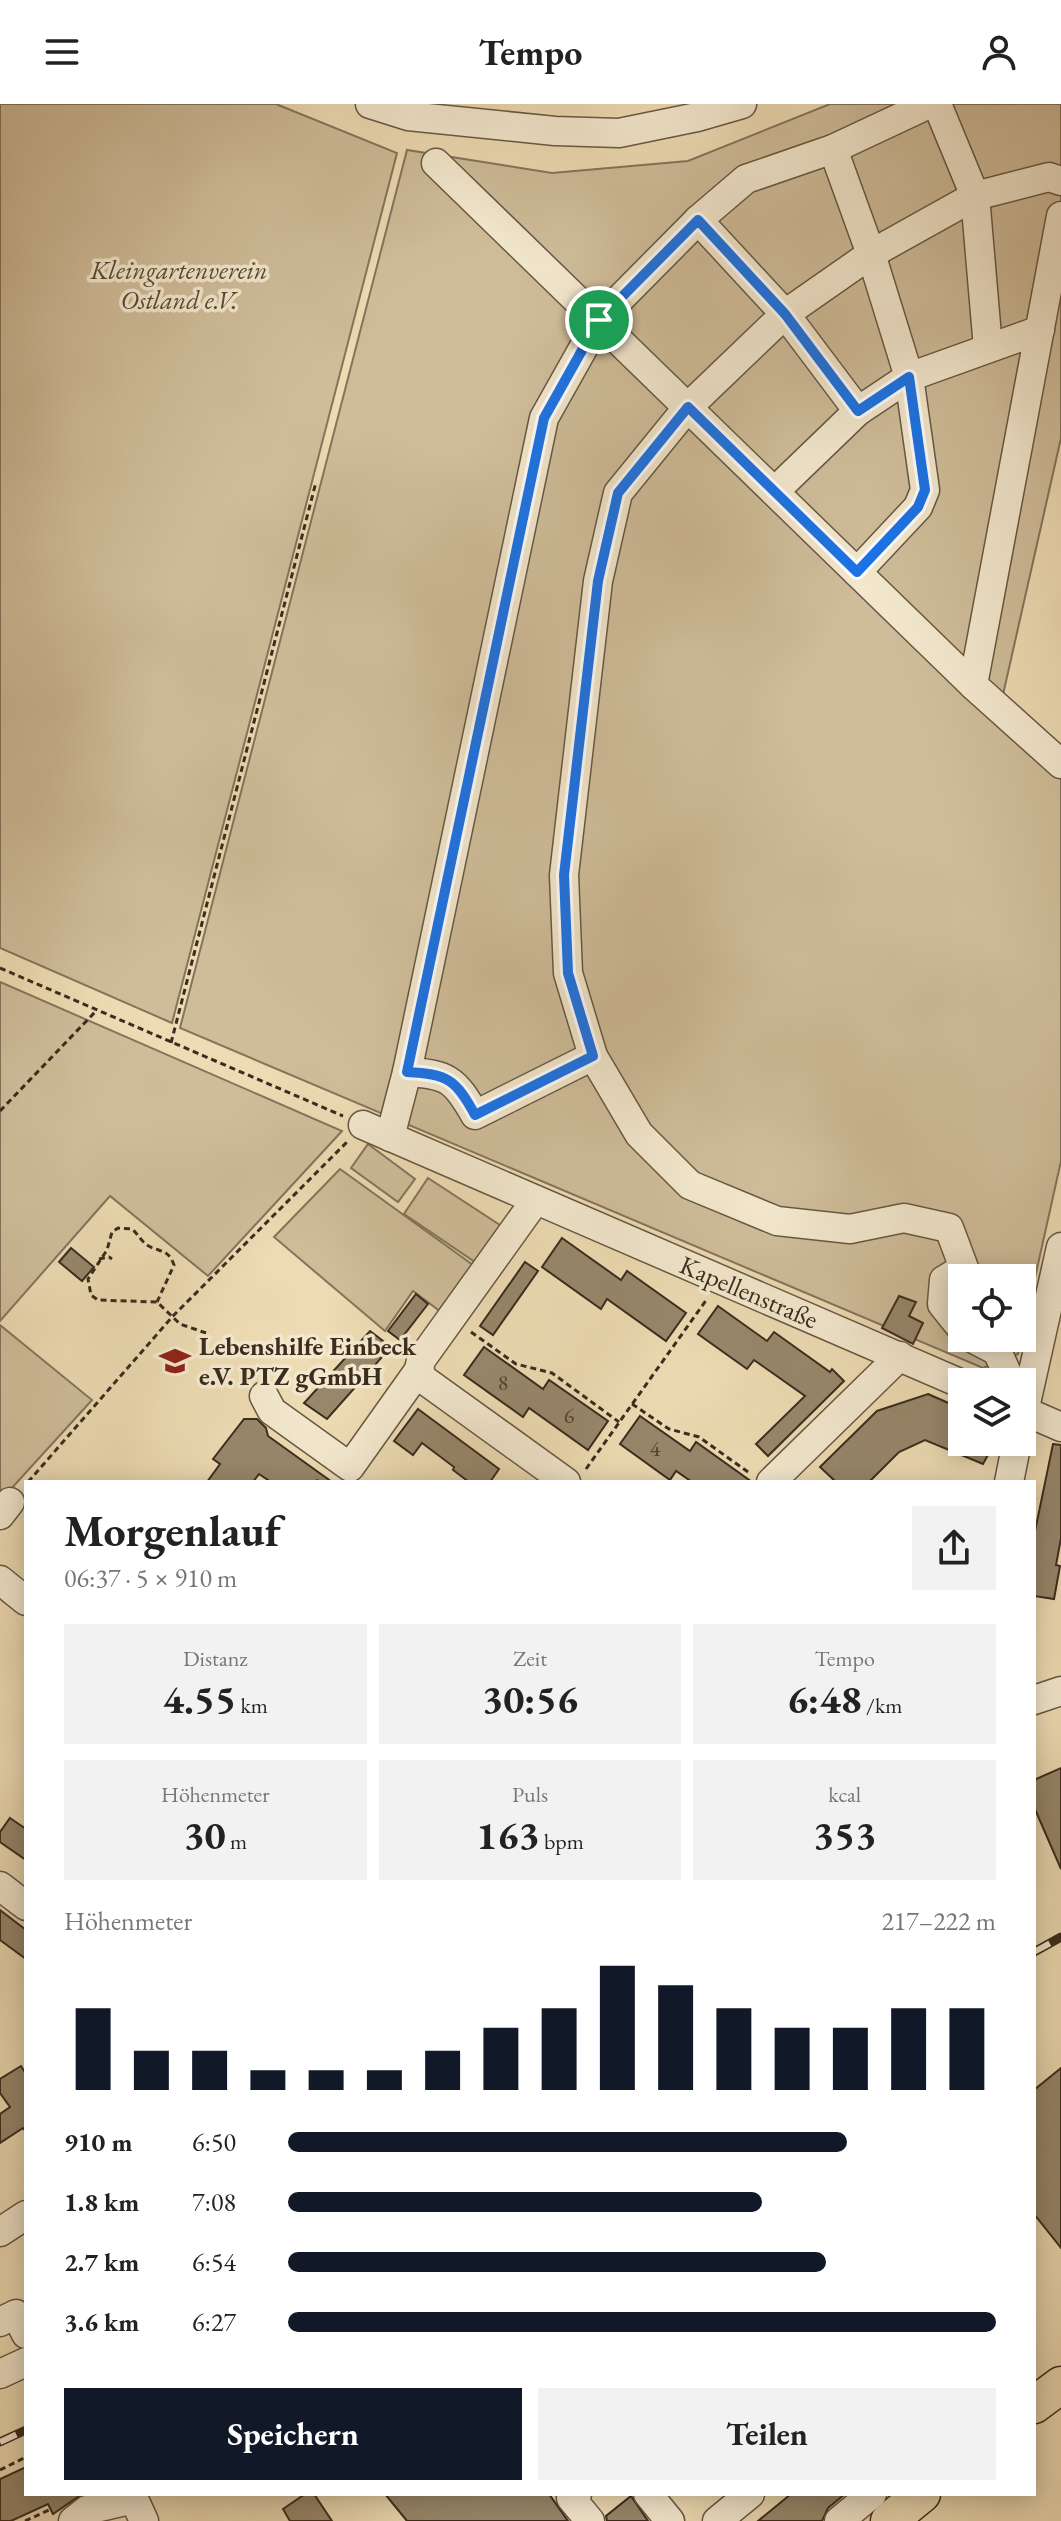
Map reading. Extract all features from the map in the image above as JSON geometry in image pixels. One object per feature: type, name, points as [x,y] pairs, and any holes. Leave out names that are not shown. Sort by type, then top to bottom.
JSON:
[{"type":"main road","points":[[1036,2404],[1061,2385]]},
{"type":"main road","points":[[889,2521],[917,2496]]},
{"type":"street","points":[[370,104],[408,116],[555,131],[619,133],[742,104]]},
{"type":"street","points":[[390,1137],[407,1072],[544,418],[599,320],[698,220],[746,179],[833,149],[929,104]]},
{"type":"street","points":[[937,104],[975,196],[988,348]]},
{"type":"street","points":[[833,149],[871,254],[909,377],[925,490],[918,507],[857,572]]},
{"type":"street","points":[[436,163],[973,685],[1061,764]]},
{"type":"street","points":[[962,1264],[949,1228],[904,1218],[850,1229],[777,1221],[690,1185],[639,1134],[593,1056],[568,973],[564,875],[598,581],[618,493],[688,407],[785,314],[871,254],[975,196],[1049,177],[1061,181]]},
{"type":"street","points":[[973,685],[1061,216]]},
{"type":"street","points":[[698,220],[785,314],[858,411]]},
{"type":"street","points":[[775,491],[858,411],[909,377],[1040,330]]},
{"type":"street","points":[[407,1072],[434,1073],[450,1079],[463,1092],[475,1115],[593,1056]]},
{"type":"street","name":"Kapellenstraße","points":[[363,1125],[948,1378]]},
{"type":"street","points":[[264,1396],[272,1411],[350,1467],[419,1370],[421,1360],[535,1201]]},
{"type":"street","points":[[1032,1368],[1061,1247]]},
{"type":"street","points":[[948,1278],[944,1280],[942,1304],[948,1312]]},
{"type":"street","points":[[760,1478],[900,1356]]},
{"type":"street","points":[[419,1370],[423,1379],[576,1476]]},
{"type":"street","points":[[1036,1417],[1061,1427]]},
{"type":"street","points":[[1009,1480],[1014,1456]]},
{"type":"street","points":[[0,1580],[24,1599]]},
{"type":"street","points":[[1036,1699],[1061,1691]]},
{"type":"street","points":[[0,1886],[24,1904]]},
{"type":"street","points":[[0,2322],[16,2314],[24,2330]]},
{"type":"street","points":[[0,2374],[24,2363]]},
{"type":"street","points":[[573,2496],[590,2521]]},
{"type":"street","points":[[650,2496],[670,2521]]},
{"type":"street","points":[[839,2521],[870,2496]]},
{"type":"street","points":[[62,2515],[139,2505]]},
{"type":"path","points":[[171,1043],[316,482]]},
{"type":"path","points":[[0,968],[363,1125],[173,1316],[30,1480]]},
{"type":"path","points":[[0,1111],[96,1011]]},
{"type":"path","points":[[157,1302],[174,1265],[170,1254],[148,1246],[132,1229],[118,1228],[112,1232],[107,1250],[88,1279],[88,1289],[98,1300],[157,1302],[180,1324],[206,1333]]},
{"type":"path","points":[[99,1259],[112,1259]]},
{"type":"path","points":[[576,1476],[619,1422],[720,1280]]},
{"type":"path","points":[[451,1318],[516,1364],[552,1373],[619,1422]]},
{"type":"path","points":[[632,1404],[669,1429],[699,1437],[760,1478]]},
{"type":"path","points":[[0,2470],[24,2458]]},
{"type":"path","points":[[24,2519],[62,2515]]},
{"type":"green space","name":"Kleingartenverein Ostland e.V.","points":[[0,104],[276,104],[397,153],[172,1023],[0,948]]},
{"type":"green space","points":[[830,104],[1061,104],[1061,438],[1002,699],[1061,753],[1061,1161],[1036,1273],[1036,1264],[948,1264],[948,1352],[1018,1352],[983,1368],[180,1028],[407,150],[552,173],[688,161]]},
{"type":"green space","points":[[0,982],[342,1131],[208,1276],[110,1196],[0,1321]]},
{"type":"green space","points":[[368,1144],[415,1179],[398,1202],[351,1168]]},
{"type":"green space","points":[[340,1169],[473,1265],[441,1312],[413,1291],[385,1331],[274,1237]]},
{"type":"green space","points":[[428,1178],[503,1227],[478,1264],[404,1214]]},
{"type":"green space","points":[[0,1325],[92,1400],[0,1501]]},
{"type":"building","points":[[562,1238],[621,1280],[627,1271],[686,1313],[666,1341],[607,1299],[601,1309],[542,1267]]},
{"type":"building","points":[[71,1248],[94,1267],[82,1281],[59,1262]]},
{"type":"building","points":[[525,1262],[538,1271],[493,1335],[480,1326]]},
{"type":"building","points":[[416,1294],[428,1304],[400,1340],[388,1331]]},
{"type":"building","points":[[899,1296],[916,1302],[909,1316],[923,1323],[913,1344],[882,1328]]},
{"type":"building","points":[[718,1306],[767,1341],[774,1332],[830,1372],[832,1369],[844,1381],[768,1456],[756,1444],[805,1396],[754,1360],[747,1369],[698,1334]]},
{"type":"building","points":[[370,1331],[391,1347],[327,1419],[304,1403]]},
{"type":"building","points":[[484,1347],[543,1389],[549,1380],[608,1421],[588,1450],[529,1408],[523,1417],[464,1375]]},
{"type":"building","points":[[928,1394],[948,1403],[948,1450],[925,1440],[899,1452],[871,1480],[834,1480],[820,1467],[877,1411]]},
{"type":"building","points":[[418,1409],[499,1469],[491,1480],[466,1480],[422,1443],[413,1455],[394,1441]]},
{"type":"building","points":[[640,1416],[690,1451],[696,1442],[749,1480],[689,1480],[676,1471],[670,1480],[620,1444]]},
{"type":"building","points":[[244,1419],[257,1419],[266,1428],[268,1436],[329,1480],[268,1480],[259,1474],[254,1480],[208,1480],[220,1464],[213,1459]]},
{"type":"building","points":[[1053,1444],[1061,1445],[1061,1538],[1056,1565],[1060,1566],[1054,1599],[1036,1596],[1036,1526]]},
{"type":"building","points":[[964,1456],[987,1456],[983,1464]]},
{"type":"building","points":[[1061,1768],[1061,1869],[1036,1812],[1036,1779]]},
{"type":"building","points":[[10,1818],[24,1828],[24,1859],[0,1842],[0,1832]]},
{"type":"building","points":[[0,1910],[24,1928],[24,1958],[0,1940]]},
{"type":"building","points":[[21,2066],[24,2071],[24,2129],[0,2143],[0,2114],[10,2107],[0,2093],[0,2079]]},
{"type":"building","points":[[1061,2068],[1061,2248],[1036,2217],[1036,2088]]},
{"type":"building","points":[[24,2468],[24,2496],[79,2496],[53,2514],[48,2504],[11,2521],[0,2521],[0,2479]]},
{"type":"building","points":[[302,2496],[315,2496],[332,2521],[290,2521],[283,2509]]},
{"type":"building","points":[[387,2496],[550,2496],[568,2521],[407,2521]]},
{"type":"building","points":[[631,2496],[648,2521],[607,2521],[606,2516]]},
{"type":"building","points":[[789,2496],[843,2496],[828,2508],[822,2521],[758,2521]]},
{"type":"railway","points":[[1036,1951],[1061,1937]]},
{"type":"railway","points":[[0,2442],[24,2431]]},
{"type":"place","name":"Lebenshilfe Einbeck e.V. PTZ gGmbH","points":[[175,1361]]},
{"type":"route","points":[[698,220],[785,314],[858,411],[909,377],[925,490],[918,507],[857,572],[688,407],[618,493],[598,581],[564,875],[568,973],[593,1056],[475,1115],[463,1092],[450,1079],[434,1073],[407,1072],[544,418],[599,320],[698,220]]}]
